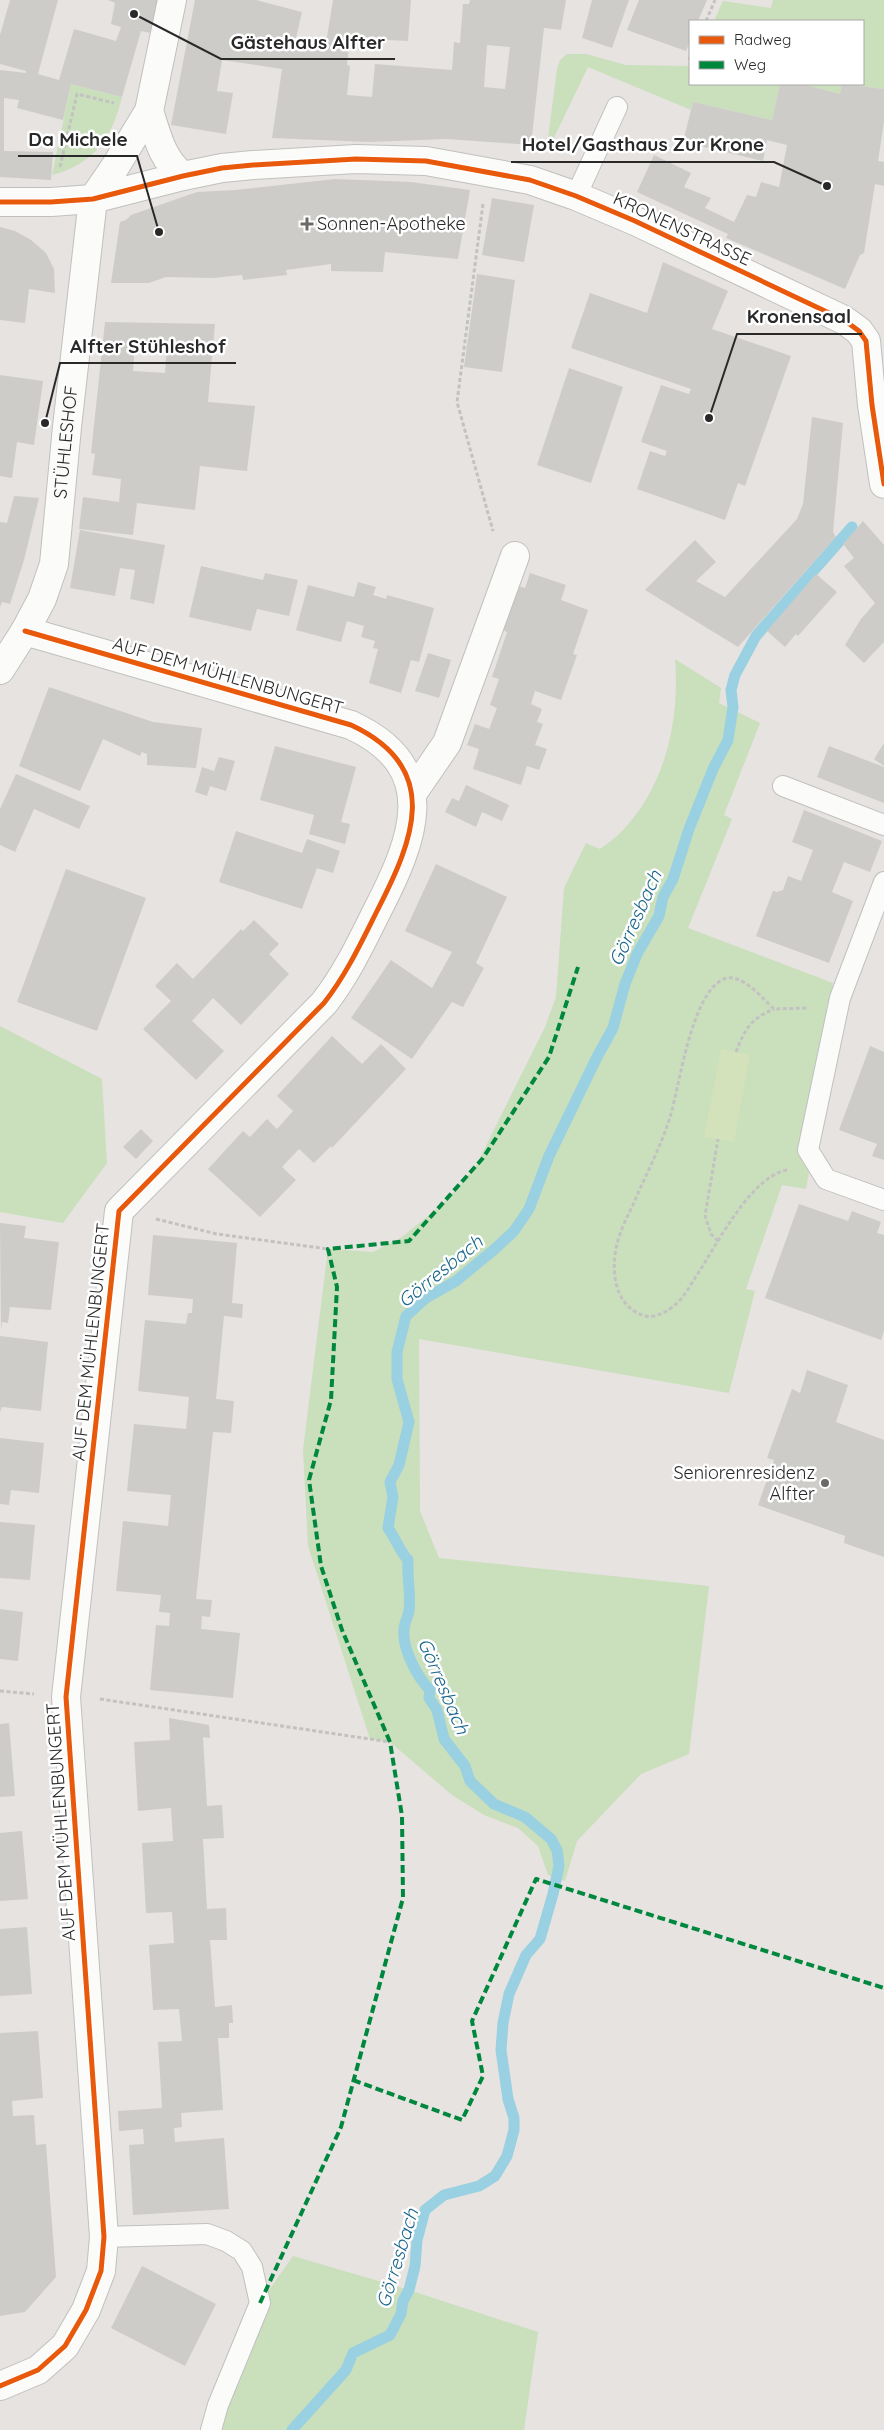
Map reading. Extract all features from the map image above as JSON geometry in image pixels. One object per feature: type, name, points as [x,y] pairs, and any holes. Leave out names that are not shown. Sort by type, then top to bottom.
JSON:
[{"type":"street","points":[[93,199],[116,167],[149,111],[172,0]]},
{"type":"street","points":[[149,111],[164,155],[172,168],[183,176]]},
{"type":"street","name":"KRONENSTRASSE","points":[[0,202],[51,202],[93,199],[183,176],[245,165],[356,158],[426,161],[530,180],[576,196],[628,218],[844,320],[859,331],[867,347],[872,405],[884,484]]},
{"type":"street","name":"STÜHLESHOF","points":[[0,670],[26,631],[42,599],[54,564],[67,427],[93,199]]},
{"type":"street","points":[[412,794],[448,742],[515,556]]},
{"type":"street","name":"AUF DEM MÜHLENBUNGERT","points":[[0,2386],[38,2370],[65,2346],[86,2310],[100,2271],[104,2237],[66,1697],[119,1210],[324,1003],[340,982],[400,866],[409,840],[412,794],[408,779],[400,764],[381,743],[367,732],[351,725],[26,631]]},
{"type":"lane","points":[[576,196],[617,107]]},
{"type":"lane","points":[[783,786],[884,825]]},
{"type":"lane","points":[[884,882],[844,990],[808,1150],[826,1178],[884,1200]]},
{"type":"lane","points":[[104,2237],[207,2234],[226,2241],[242,2251],[252,2267],[260,2303],[218,2405],[211,2430]]},
{"type":"path","points":[[706,20],[715,0]]},
{"type":"path","points":[[51,202],[77,94],[149,111]]},
{"type":"path","points":[[488,171],[457,402],[493,532]]},
{"type":"path","points":[[774,1008],[742,981],[732,977],[719,981],[706,995],[688,1043],[670,1119],[617,1243],[614,1276],[620,1296],[633,1310],[643,1316],[650,1317],[666,1312],[686,1293],[734,1218],[767,1177],[781,1170],[817,1164]]},
{"type":"path","points":[[736,1052],[751,1022],[759,1015],[774,1008],[808,1008],[844,990]]},
{"type":"path","points":[[718,1139],[705,1216],[711,1234],[718,1241]]},
{"type":"path","points":[[119,1210],[217,1234],[328,1249]]},
{"type":"path","points":[[0,1691],[104,1700],[390,1742]]},
{"type":"green space","points":[[773,0],[884,0],[884,89],[850,85],[864,85],[864,20],[714,20],[723,1],[771,8]]},
{"type":"green space","points":[[567,54],[586,54],[626,65],[689,66],[689,85],[780,85],[772,120],[693,102],[691,110],[588,67],[550,146],[547,146],[557,69],[560,60]]},
{"type":"green space","points":[[71,84],[122,97],[113,125],[99,147],[79,164],[52,175]]},
{"type":"green space","points":[[806,85],[842,85],[840,94]]},
{"type":"green space","points":[[675,659],[721,688],[719,703],[760,723],[724,815],[732,819],[688,928],[833,983],[799,1146],[802,1161],[809,1172],[806,1189],[782,1185],[746,1289],[755,1291],[729,1393],[419,1339],[420,1511],[439,1558],[709,1586],[689,1754],[641,1774],[577,1841],[565,1881],[548,1875],[538,1846],[518,1828],[484,1815],[452,1795],[390,1742],[370,1739],[308,1546],[303,1450],[328,1249],[373,1252],[402,1237],[443,1204],[475,1168],[545,1027],[556,997],[564,888],[586,843],[600,849],[621,832],[638,811],[660,771],[667,750],[675,705]]},
{"type":"green space","points":[[0,1026],[102,1079],[107,1163],[63,1223],[0,1212]]},
{"type":"green space","points":[[721,1049],[750,1055],[734,1142],[704,1137]]},
{"type":"green space","points":[[293,2256],[409,2290],[538,2332],[524,2430],[211,2430],[260,2303]]},
{"type":"building","points":[[10,0],[58,0],[38,74],[59,80],[74,29],[116,41],[121,27],[111,24],[115,3],[108,0],[158,0],[151,33],[141,31],[122,97],[71,84],[63,120],[17,108],[19,100],[4,98],[4,151],[53,152],[51,180],[0,177],[0,70],[26,73],[26,71],[0,64],[0,35]]},
{"type":"building","points":[[195,0],[256,0],[302,12],[296,38],[324,44],[324,37],[327,37],[333,0],[411,0],[408,41],[350,38],[347,65],[350,66],[347,95],[372,97],[375,64],[452,70],[454,42],[460,43],[463,4],[469,4],[470,0],[566,0],[561,30],[544,28],[531,145],[447,139],[369,142],[272,138],[282,69],[222,60],[217,91],[233,93],[226,134],[171,125]],"holes":[[[487,45],[510,47],[505,89],[484,87]]]},
{"type":"building","points":[[592,0],[629,0],[612,48],[582,38]]},
{"type":"building","points":[[639,0],[707,0],[698,20],[689,20],[689,44],[686,51],[627,30]]},
{"type":"building","points":[[780,85],[806,85],[840,94],[842,85],[884,89],[884,122],[878,161],[884,162],[884,186],[875,184],[864,253],[860,255],[845,289],[726,238],[728,234],[637,192],[654,155],[691,173],[684,187],[711,198],[705,208],[734,222],[747,195],[756,197],[761,182],[779,187],[787,145],[767,140],[763,161],[683,142],[693,102],[772,120]]},
{"type":"building","points":[[335,179],[411,182],[470,190],[458,259],[385,252],[383,272],[331,271],[331,264],[286,270],[287,275],[243,280],[242,275],[213,278],[166,277],[149,283],[111,283],[120,222],[126,220],[131,215],[197,192],[235,190]]},
{"type":"building","points":[[492,198],[534,205],[524,262],[482,255]]},
{"type":"building","points":[[0,227],[15,231],[31,240],[46,253],[54,269],[55,293],[29,289],[25,323],[0,320]]},
{"type":"building","points":[[663,262],[728,291],[712,329],[791,356],[745,486],[738,483],[725,520],[637,489],[650,451],[665,456],[667,451],[641,442],[661,385],[689,394],[691,389],[571,348],[590,293],[647,313]]},
{"type":"building","points":[[477,274],[515,280],[502,372],[464,367]]},
{"type":"building","points":[[105,322],[215,324],[208,402],[255,406],[247,471],[200,466],[195,510],[137,503],[133,535],[79,529],[83,497],[119,502],[121,479],[92,475],[95,454],[91,453]],"holes":[[[167,343],[165,373],[133,371],[135,346]]]},
{"type":"building","points":[[569,368],[623,387],[591,483],[537,465]]},
{"type":"building","points":[[0,375],[43,381],[34,445],[17,442],[12,478],[0,476]]},
{"type":"building","points":[[812,417],[843,423],[833,532],[836,537],[738,647],[645,590],[695,540],[716,562],[696,581],[725,597],[797,519],[803,504]]},
{"type":"building","points":[[14,496],[39,498],[24,560],[10,604],[2,602],[0,607],[0,522],[7,523]]},
{"type":"building","points":[[863,521],[884,545],[884,642],[864,663],[845,645],[861,619],[875,603],[844,566],[854,558],[843,544]]},
{"type":"building","points":[[80,530],[165,545],[154,604],[130,599],[135,570],[120,568],[115,596],[70,588]]},
{"type":"building","points":[[201,566],[263,580],[265,573],[298,580],[289,616],[257,609],[251,631],[189,617]]},
{"type":"building","points":[[530,573],[566,585],[561,600],[588,610],[573,654],[577,655],[561,700],[535,691],[531,704],[542,709],[537,722],[543,724],[535,745],[547,749],[539,770],[527,766],[521,785],[473,769],[479,749],[467,745],[475,724],[489,729],[497,708],[490,705],[499,679],[492,677],[507,632],[503,630],[519,586],[525,588]]},
{"type":"building","points":[[816,574],[837,592],[798,636],[796,634],[785,647],[767,631]]},
{"type":"building","points":[[358,582],[376,587],[373,595],[386,599],[387,595],[434,608],[419,662],[411,660],[401,693],[369,683],[378,649],[373,648],[375,641],[361,637],[364,626],[347,621],[341,642],[296,630],[308,585],[354,597]]},
{"type":"building","points":[[428,653],[451,660],[439,698],[415,691]]},
{"type":"building","points":[[49,687],[153,722],[202,728],[196,768],[147,765],[147,754],[142,752],[140,756],[103,739],[80,791],[19,766]]},
{"type":"building","points":[[884,743],[884,766],[874,759]]},
{"type":"building","points":[[275,746],[356,767],[341,822],[350,824],[345,844],[309,834],[314,815],[260,800]]},
{"type":"building","points":[[829,746],[884,767],[884,803],[817,777]]},
{"type":"building","points":[[219,757],[235,761],[226,791],[210,786],[207,796],[195,792],[202,767],[214,771]]},
{"type":"building","points":[[16,774],[90,806],[79,829],[34,809],[15,852],[0,845],[0,809]]},
{"type":"building","points":[[466,785],[509,805],[502,821],[482,812],[476,827],[445,812],[452,798],[459,801]]},
{"type":"building","points":[[804,810],[882,841],[870,872],[844,862],[832,892],[853,901],[829,963],[756,936],[773,891],[783,890],[788,876],[801,881],[813,850],[792,842]]},
{"type":"building","points":[[236,831],[302,853],[307,839],[340,851],[333,873],[317,868],[302,909],[219,882]]},
{"type":"building","points":[[436,864],[507,897],[476,963],[484,968],[463,1007],[452,1002],[412,1059],[351,1018],[391,960],[432,988],[452,952],[405,931]]},
{"type":"building","points":[[66,869],[146,898],[97,1031],[17,1002]]},
{"type":"building","points":[[254,920],[279,944],[269,954],[289,974],[241,1025],[213,998],[192,1021],[224,1051],[196,1080],[143,1029],[171,1001],[155,986],[177,963],[193,979],[241,929],[243,931]]},
{"type":"building","points":[[332,1036],[362,1064],[381,1044],[406,1069],[332,1148],[331,1146],[314,1163],[299,1149],[282,1167],[296,1180],[260,1217],[208,1169],[243,1131],[250,1137],[267,1119],[277,1129],[293,1111],[277,1096]]},
{"type":"building","points":[[870,1046],[884,1052],[884,1160],[872,1156],[877,1144],[839,1130]]},
{"type":"building","points":[[141,1129],[153,1141],[136,1159],[123,1147]]},
{"type":"building","points":[[799,1204],[848,1221],[852,1211],[881,1222],[877,1233],[884,1235],[884,1331],[881,1340],[765,1298]]},
{"type":"building","points":[[0,1223],[26,1226],[24,1238],[59,1242],[51,1310],[10,1307],[8,1323],[2,1322],[1,1330]]},
{"type":"building","points":[[153,1235],[237,1243],[232,1303],[243,1304],[242,1318],[224,1316],[216,1399],[234,1401],[231,1433],[213,1432],[196,1599],[212,1600],[210,1617],[202,1616],[201,1629],[240,1633],[233,1698],[150,1690],[156,1625],[169,1626],[170,1613],[159,1612],[161,1595],[116,1591],[123,1521],[168,1526],[171,1495],[127,1491],[134,1424],[186,1429],[189,1397],[138,1391],[145,1320],[186,1324],[188,1313],[192,1313],[193,1299],[148,1295]]},
{"type":"building","points":[[0,1336],[48,1342],[41,1411],[2,1407],[0,1412]]},
{"type":"building","name":"Seniorenresidenz Alfter","points":[[807,1370],[848,1385],[836,1422],[884,1440],[884,1557],[844,1543],[845,1536],[758,1505],[774,1460],[767,1458],[792,1389],[800,1393]]},
{"type":"building","points":[[0,1438],[44,1443],[39,1493],[11,1490],[9,1505],[0,1504]]},
{"type":"building","points":[[0,1522],[35,1525],[30,1580],[0,1578]]},
{"type":"building","points":[[0,1609],[23,1612],[18,1661],[0,1659]]},
{"type":"building","points":[[169,1718],[209,1725],[210,1738],[203,1737],[207,1806],[222,1805],[224,1838],[203,1839],[207,1909],[226,1908],[227,1940],[210,1940],[215,2007],[232,2005],[233,2023],[229,2023],[229,2038],[218,2038],[223,2110],[181,2113],[182,2127],[174,2128],[175,2142],[224,2138],[229,2209],[133,2215],[129,2145],[144,2144],[143,2129],[119,2131],[118,2111],[162,2108],[158,2042],[182,2041],[179,2009],[153,2010],[149,1945],[174,1943],[172,1912],[146,1913],[142,1843],[173,1841],[171,1808],[138,1811],[134,1742],[170,1740]]},
{"type":"building","points":[[9,1723],[15,1796],[0,1797],[0,1724]]},
{"type":"building","points":[[22,1831],[28,1899],[0,1901],[0,1833]]},
{"type":"building","points":[[27,1927],[32,1994],[0,1996],[0,1929]]},
{"type":"building","points":[[38,2031],[43,2098],[12,2101],[13,2116],[34,2115],[36,2145],[46,2144],[56,2277],[25,2312],[0,2316],[0,2033]]},
{"type":"building","points":[[142,2266],[216,2304],[185,2366],[111,2328]]},
{"type":"waterway","name":"Görresbach","points":[[292,2430],[346,2370],[353,2353],[390,2335],[401,2314],[403,2301],[409,2290],[415,2266],[417,2240],[425,2210],[444,2195],[479,2186],[495,2176],[507,2156],[514,2130],[514,2118],[508,2099],[501,2050],[503,2023],[509,1994],[526,1955],[540,1939],[559,1866],[557,1850],[551,1839],[525,1817],[494,1804],[470,1781],[465,1766],[444,1739],[437,1710],[429,1698],[430,1690],[416,1670],[405,1645],[404,1627],[409,1605],[408,1560],[388,1528],[393,1497],[390,1482],[399,1465],[409,1422],[397,1379],[397,1352],[406,1316],[426,1298],[456,1281],[496,1248],[514,1231],[529,1209],[549,1156],[613,1028],[625,984],[637,954],[659,916],[663,897],[673,879],[689,829],[713,769],[728,740],[733,707],[731,690],[735,675],[756,636],[852,527]]},
{"type":"marked path","points":[[260,2303],[341,2127],[403,1898],[402,1816],[390,1742],[342,1630],[321,1566],[309,1480],[331,1400],[337,1287],[328,1249],[409,1241],[483,1158],[549,1057],[578,967]]},
{"type":"marked path","points":[[353,2080],[462,2120],[483,2076],[472,2021],[536,1879],[884,1988]]},
{"type":"cycle path","points":[[0,202],[51,202],[93,199],[222,168],[356,159],[426,161],[530,180],[576,196],[635,221],[844,320],[859,331],[866,341],[872,405],[884,484]]},
{"type":"cycle path","points":[[0,2386],[38,2370],[65,2346],[86,2310],[101,2271],[104,2237],[66,1697],[119,1211],[324,1003],[332,992],[353,959],[390,885],[409,833],[412,808],[410,784],[399,762],[380,742],[351,725],[25,631]]},
{"type":"place","name":"Gästehaus Alfter","points":[[134,14]]},
{"type":"place","name":"Hotel/Gasthaus Zur Krone","points":[[827,186]]},
{"type":"place","name":"Sonnen-Apotheke","points":[[307,224]]},
{"type":"place","name":"Da Michele","points":[[159,232]]},
{"type":"place","name":"Kronensaal","points":[[709,418]]},
{"type":"place","name":"Alfter Stühleshof","points":[[45,423]]},
{"type":"place","name":"Seniorenresidenz Alfter","points":[[825,1483]]}]
